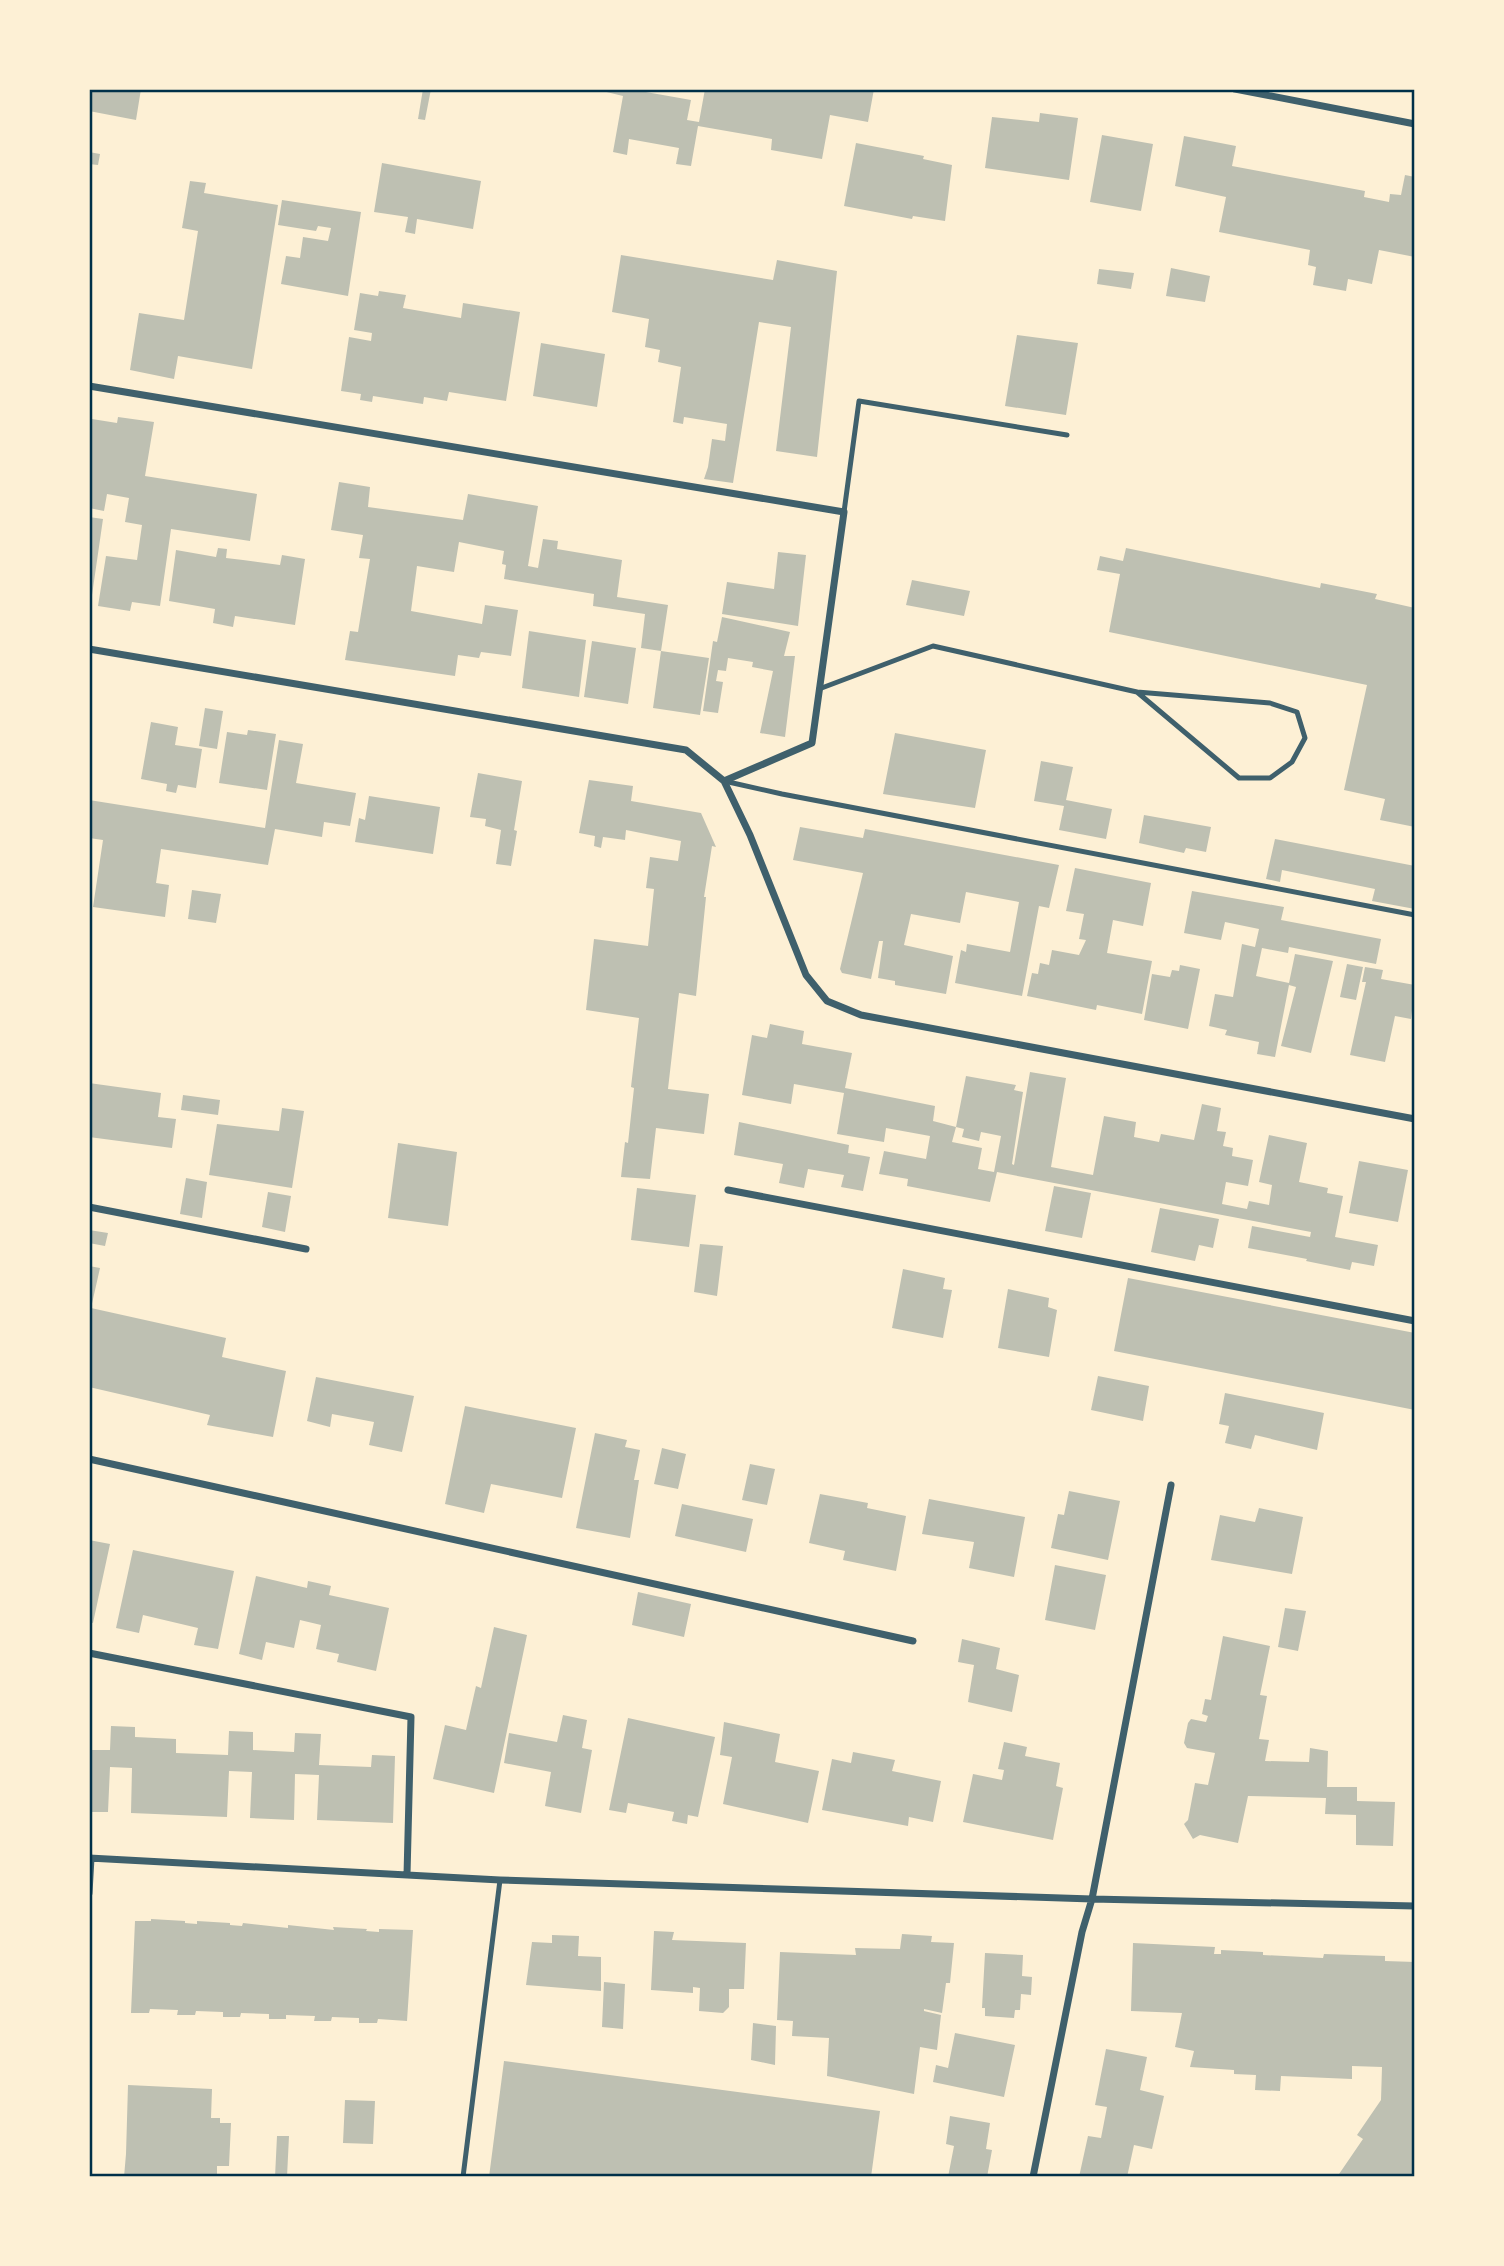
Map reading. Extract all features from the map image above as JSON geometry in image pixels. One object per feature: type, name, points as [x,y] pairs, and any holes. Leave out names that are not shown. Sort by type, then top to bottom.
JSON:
[{"type":"street","points":[[1235,89],[1415,124]]},
{"type":"street","points":[[89,386],[844,512],[812,743],[724,781]]},
{"type":"street","points":[[89,649],[687,750],[724,781],[750,835],[806,975],[827,1001],[861,1015],[1415,1119]]},
{"type":"street","points":[[728,1190],[1415,1321]]},
{"type":"street","points":[[89,1207],[306,1249]]},
{"type":"street","points":[[89,1460],[913,1641]]},
{"type":"street","points":[[1033,2177],[1091,1899],[1171,1485]]},
{"type":"street","points":[[89,1653],[411,1717],[407,1875]]},
{"type":"street","points":[[89,1893],[90,1858],[500,1880],[1091,1899],[1415,1906]]},
{"type":"lane","points":[[844,512],[859,401],[1067,435]]},
{"type":"lane","points":[[820,689],[933,646],[1137,692],[1270,703],[1297,712],[1305,738],[1292,762],[1270,778],[1240,778],[1137,692]]},
{"type":"lane","points":[[724,781],[1415,915]]},
{"type":"lane","points":[[463,2177],[500,1880]]},
{"type":"building","points":[[89,89],[141,89],[136,120],[89,111]]},
{"type":"building","points":[[423,89],[431,89],[425,120],[418,119]]},
{"type":"building","points":[[594,89],[629,89],[691,100],[687,120],[699,122],[705,89],[874,89],[868,122],[830,115],[822,159],[771,150],[772,139],[698,126],[691,166],[676,164],[679,148],[629,139],[627,155],[613,152],[623,96]]},
{"type":"building","points":[[1040,113],[1078,118],[1069,180],[985,168],[992,117],[1039,122]]},
{"type":"building","points":[[1102,135],[1153,144],[1141,211],[1090,202]]},
{"type":"building","points":[[1184,136],[1236,146],[1232,166],[1365,191],[1364,197],[1389,202],[1390,194],[1401,195],[1405,175],[1415,177],[1415,257],[1379,250],[1372,284],[1348,279],[1346,291],[1313,285],[1316,267],[1308,265],[1310,250],[1219,232],[1226,197],[1175,186]]},
{"type":"building","points":[[856,143],[924,156],[923,159],[952,165],[945,221],[913,216],[912,219],[844,206]]},
{"type":"building","points":[[89,152],[100,154],[98,165],[89,164]]},
{"type":"building","points":[[382,163],[481,181],[473,229],[417,219],[415,234],[405,232],[408,217],[374,212]]},
{"type":"building","points":[[190,181],[206,183],[204,193],[278,205],[252,369],[178,356],[174,379],[130,370],[139,313],[184,320],[198,231],[182,228]]},
{"type":"building","points":[[282,200],[361,212],[348,296],[281,284],[286,256],[300,258],[303,237],[328,241],[331,228],[318,226],[316,231],[278,225]]},
{"type":"building","points":[[621,255],[773,280],[777,260],[837,271],[817,457],[776,451],[791,327],[759,322],[733,483],[704,479],[712,439],[725,441],[727,424],[684,417],[683,424],[673,422],[681,367],[658,362],[660,350],[645,347],[649,319],[612,312]]},
{"type":"building","points":[[1171,268],[1210,276],[1205,302],[1166,296]]},
{"type":"building","points":[[1099,269],[1134,273],[1131,289],[1097,284]]},
{"type":"building","points":[[379,291],[406,295],[403,308],[461,318],[463,303],[520,312],[506,401],[449,392],[447,401],[424,397],[423,404],[373,396],[372,402],[360,400],[361,394],[341,391],[349,337],[371,341],[372,333],[354,330],[360,293],[378,296]]},
{"type":"building","points":[[1017,335],[1078,343],[1066,415],[1005,406]]},
{"type":"building","points":[[541,343],[605,354],[597,407],[533,396]]},
{"type":"building","points":[[118,417],[154,422],[145,476],[257,494],[250,541],[171,529],[160,606],[132,602],[130,611],[98,606],[106,556],[137,560],[142,525],[125,522],[129,498],[107,494],[104,511],[89,508],[89,434],[92,419],[117,423]]},
{"type":"building","points":[[339,482],[370,487],[368,507],[463,520],[468,494],[538,506],[528,566],[538,568],[543,539],[558,541],[557,549],[622,560],[617,597],[668,605],[661,651],[641,648],[645,614],[593,606],[594,594],[504,579],[504,551],[459,542],[454,572],[417,566],[411,611],[482,624],[485,605],[518,610],[511,656],[481,652],[479,658],[458,655],[455,676],[345,660],[350,631],[358,632],[370,559],[359,558],[363,535],[331,530]]},
{"type":"building","points":[[89,517],[103,519],[91,602],[89,602]]},
{"type":"building","points":[[218,548],[227,549],[226,558],[280,565],[282,555],[305,559],[295,625],[235,616],[233,627],[213,623],[215,609],[169,601],[176,550],[216,557]]},
{"type":"building","points":[[1126,548],[1320,588],[1321,583],[1377,594],[1375,599],[1415,608],[1415,827],[1380,820],[1385,799],[1344,790],[1367,685],[1109,632],[1120,574],[1097,570],[1100,556],[1123,561]]},
{"type":"building","points":[[778,552],[806,555],[798,626],[722,614],[727,582],[774,589]]},
{"type":"building","points":[[912,580],[970,591],[964,616],[906,605]]},
{"type":"building","points":[[722,617],[790,632],[784,656],[795,656],[785,737],[760,733],[773,671],[752,667],[753,662],[728,658],[726,671],[718,670],[716,681],[723,682],[718,713],[703,711],[713,641],[717,642]]},
{"type":"building","points":[[529,631],[586,640],[579,697],[522,688]]},
{"type":"building","points":[[592,641],[636,648],[628,704],[584,697]]},
{"type":"building","points":[[661,651],[709,658],[700,715],[653,708]]},
{"type":"building","points":[[205,708],[223,711],[217,749],[199,746]]},
{"type":"building","points":[[151,722],[178,727],[175,745],[202,749],[196,788],[178,785],[176,793],[166,791],[167,784],[141,779]]},
{"type":"building","points":[[248,730],[276,734],[267,790],[219,783],[227,732],[247,735]]},
{"type":"building","points":[[895,733],[986,750],[975,808],[883,794]]},
{"type":"building","points":[[279,740],[303,744],[296,783],[356,793],[350,826],[324,822],[322,837],[275,829],[268,865],[161,849],[156,883],[169,885],[165,917],[93,907],[103,840],[89,838],[89,800],[265,828]]},
{"type":"building","points":[[1041,761],[1073,767],[1066,800],[1112,809],[1106,839],[1059,830],[1064,806],[1034,801]]},
{"type":"building","points":[[478,773],[522,781],[511,866],[496,864],[501,830],[485,826],[486,819],[470,817]]},
{"type":"building","points":[[589,780],[633,786],[631,801],[701,813],[716,847],[712,846],[704,897],[696,996],[679,993],[668,1089],[709,1094],[704,1134],[656,1128],[650,1179],[621,1177],[625,1142],[628,1143],[639,1018],[586,1010],[594,939],[648,946],[654,889],[646,888],[650,857],[678,861],[681,841],[626,830],[625,840],[603,837],[601,848],[594,846],[595,836],[579,833]]},
{"type":"building","points":[[369,796],[440,807],[433,854],[355,842],[359,818],[365,820]]},
{"type":"building","points":[[1144,815],[1211,827],[1206,852],[1186,848],[1184,853],[1139,843]]},
{"type":"building","points":[[800,827],[863,838],[865,829],[1059,865],[1049,908],[1039,906],[1022,996],[955,983],[961,950],[966,952],[967,944],[1010,952],[1019,902],[966,892],[960,923],[911,914],[904,945],[953,956],[946,994],[895,985],[895,981],[878,978],[883,941],[879,941],[871,979],[842,973],[840,969],[863,873],[793,860]]},
{"type":"building","points":[[1275,839],[1415,866],[1415,909],[1372,901],[1375,889],[1282,870],[1280,882],[1266,879]]},
{"type":"building","points":[[1075,868],[1151,883],[1143,926],[1113,920],[1107,953],[1152,961],[1142,1014],[1097,1005],[1096,1010],[1027,996],[1032,973],[1038,974],[1040,963],[1049,965],[1052,950],[1079,955],[1086,940],[1079,939],[1084,914],[1066,911]]},
{"type":"building","points":[[192,890],[221,894],[216,923],[188,919]]},
{"type":"building","points":[[1192,891],[1284,907],[1281,920],[1381,939],[1376,964],[1289,947],[1288,953],[1262,948],[1256,976],[1289,983],[1295,954],[1333,961],[1311,1053],[1281,1046],[1296,987],[1289,985],[1275,1057],[1257,1054],[1259,1042],[1225,1035],[1227,1030],[1209,1026],[1215,994],[1233,997],[1242,944],[1255,947],[1259,929],[1225,922],[1221,940],[1184,933]]},
{"type":"building","points":[[1347,964],[1363,967],[1356,1000],[1340,997]]},
{"type":"building","points":[[1180,965],[1200,969],[1188,1029],[1144,1020],[1152,974],[1170,977],[1172,970],[1179,971]]},
{"type":"building","points":[[1365,967],[1383,970],[1381,979],[1415,985],[1411,1019],[1395,1016],[1385,1062],[1350,1055],[1366,982],[1362,982]]},
{"type":"building","points":[[770,1024],[804,1031],[802,1044],[852,1053],[845,1088],[935,1106],[933,1121],[956,1127],[966,1076],[1016,1085],[1014,1090],[1023,1092],[1012,1164],[1014,1165],[1030,1072],[1066,1078],[1051,1167],[1093,1175],[1104,1116],[1136,1122],[1134,1137],[1159,1142],[1161,1134],[1194,1140],[1202,1104],[1221,1108],[1217,1131],[1226,1132],[1223,1146],[1233,1148],[1232,1156],[1253,1160],[1248,1186],[1226,1182],[1222,1204],[1247,1209],[1249,1201],[1269,1205],[1272,1185],[1259,1182],[1269,1135],[1307,1143],[1299,1182],[1328,1188],[1327,1193],[1343,1196],[1335,1237],[1378,1245],[1374,1266],[1352,1262],[1350,1270],[1248,1248],[1252,1226],[1310,1237],[1311,1232],[997,1172],[990,1202],[907,1186],[908,1179],[879,1174],[884,1151],[926,1159],[930,1136],[886,1128],[884,1142],[837,1134],[844,1093],[794,1084],[791,1104],[742,1095],[752,1035],[767,1038]],"holes":[[[956,1127],[964,1129],[962,1137],[979,1141],[981,1132],[1001,1136],[994,1172],[978,1169],[982,1148],[952,1142]]]},
{"type":"building","points":[[89,1083],[161,1093],[158,1117],[176,1119],[172,1148],[89,1137],[92,1102],[89,1102]]},
{"type":"building","points":[[183,1095],[220,1100],[218,1115],[181,1110]]},
{"type":"building","points":[[282,1108],[304,1111],[292,1188],[209,1175],[217,1124],[279,1131]]},
{"type":"building","points":[[739,1122],[849,1145],[848,1153],[870,1157],[863,1191],[841,1187],[844,1175],[808,1169],[804,1188],[779,1183],[783,1164],[734,1155]]},
{"type":"building","points":[[398,1143],[457,1152],[448,1226],[388,1218]]},
{"type":"building","points":[[1359,1161],[1408,1170],[1398,1222],[1349,1213]]},
{"type":"building","points":[[186,1178],[207,1182],[202,1218],[180,1214]]},
{"type":"building","points":[[1054,1186],[1091,1193],[1082,1238],[1045,1231]]},
{"type":"building","points":[[637,1188],[696,1195],[689,1247],[631,1240]]},
{"type":"building","points":[[268,1192],[291,1196],[285,1232],[262,1227]]},
{"type":"building","points":[[1160,1208],[1219,1219],[1213,1248],[1199,1245],[1195,1261],[1151,1252]]},
{"type":"building","points":[[89,1230],[108,1233],[105,1246],[89,1243]]},
{"type":"building","points":[[700,1244],[723,1246],[717,1296],[694,1292]]},
{"type":"building","points":[[89,1266],[100,1268],[91,1308],[226,1338],[222,1357],[286,1371],[273,1437],[207,1425],[210,1415],[89,1387]]},
{"type":"building","points":[[903,1269],[945,1278],[943,1289],[952,1290],[943,1338],[892,1328]]},
{"type":"building","points":[[1128,1278],[1415,1333],[1415,1410],[1114,1351]]},
{"type":"building","points":[[1008,1289],[1049,1298],[1048,1307],[1057,1310],[1049,1357],[998,1348]]},
{"type":"building","points":[[1098,1376],[1149,1386],[1143,1421],[1091,1410]]},
{"type":"building","points":[[316,1377],[414,1396],[402,1452],[369,1445],[374,1422],[332,1414],[330,1427],[307,1421]]},
{"type":"building","points":[[1225,1393],[1324,1413],[1317,1450],[1255,1435],[1251,1449],[1225,1443],[1229,1426],[1219,1424]]},
{"type":"building","points":[[465,1406],[576,1428],[562,1498],[491,1484],[484,1513],[445,1504]]},
{"type":"building","points":[[595,1433],[627,1440],[625,1447],[640,1450],[634,1480],[639,1480],[630,1538],[576,1528]]},
{"type":"building","points":[[662,1448],[686,1454],[678,1489],[654,1484]]},
{"type":"building","points":[[750,1464],[775,1469],[767,1505],[742,1500]]},
{"type":"building","points":[[1069,1491],[1120,1501],[1108,1560],[1051,1548],[1058,1514],[1064,1515]]},
{"type":"building","points":[[820,1494],[868,1503],[867,1508],[906,1516],[896,1571],[843,1560],[845,1551],[809,1543]]},
{"type":"building","points":[[929,1499],[1025,1517],[1014,1577],[969,1568],[974,1542],[922,1534]]},
{"type":"building","points":[[682,1504],[753,1519],[746,1552],[675,1536]]},
{"type":"building","points":[[1259,1508],[1303,1517],[1292,1574],[1211,1560],[1220,1515],[1255,1522]]},
{"type":"building","points":[[89,1540],[110,1544],[93,1623],[89,1622]]},
{"type":"building","points":[[133,1550],[234,1571],[218,1649],[194,1645],[198,1628],[143,1615],[139,1633],[116,1628]]},
{"type":"building","points":[[1055,1565],[1106,1575],[1095,1630],[1045,1620]]},
{"type":"building","points":[[256,1576],[307,1588],[308,1581],[331,1586],[329,1595],[389,1608],[376,1671],[337,1662],[339,1654],[316,1649],[321,1625],[300,1620],[294,1648],[266,1642],[262,1660],[239,1654]]},
{"type":"building","points":[[638,1592],[691,1604],[684,1637],[632,1625]]},
{"type":"building","points":[[1285,1608],[1306,1611],[1298,1651],[1278,1647]]},
{"type":"building","points":[[494,1627],[527,1635],[494,1793],[433,1779],[445,1725],[466,1730],[476,1686],[481,1688]]},
{"type":"building","points":[[1223,1636],[1270,1646],[1260,1695],[1267,1696],[1259,1739],[1269,1740],[1265,1761],[1309,1762],[1310,1748],[1328,1751],[1327,1787],[1357,1787],[1357,1801],[1395,1802],[1393,1846],[1356,1845],[1356,1815],[1325,1814],[1326,1798],[1248,1796],[1238,1843],[1200,1835],[1193,1839],[1184,1824],[1188,1820],[1195,1783],[1208,1785],[1215,1753],[1187,1748],[1184,1743],[1191,1719],[1206,1722],[1208,1716],[1202,1714],[1205,1699],[1211,1700]]},
{"type":"building","points":[[962,1639],[1000,1648],[996,1669],[1019,1675],[1012,1712],[968,1702],[974,1665],[958,1662]]},
{"type":"building","points":[[563,1715],[587,1720],[582,1748],[592,1750],[581,1813],[545,1806],[551,1772],[504,1763],[509,1733],[557,1742]]},
{"type":"building","points":[[628,1718],[715,1737],[698,1817],[688,1815],[687,1824],[672,1821],[674,1812],[628,1803],[626,1813],[609,1810]]},
{"type":"building","points":[[724,1722],[780,1734],[775,1762],[819,1771],[808,1823],[723,1804],[732,1757],[720,1755]]},
{"type":"building","points":[[111,1726],[135,1727],[135,1737],[176,1739],[176,1753],[228,1755],[229,1731],[253,1732],[253,1750],[294,1752],[295,1733],[321,1734],[319,1765],[371,1767],[372,1755],[395,1756],[393,1823],[317,1820],[319,1775],[295,1774],[294,1820],[250,1818],[252,1772],[229,1771],[227,1817],[131,1813],[132,1768],[110,1767],[108,1812],[89,1812],[89,1750],[110,1750]]},
{"type":"building","points":[[1004,1742],[1027,1747],[1025,1756],[1060,1763],[1056,1786],[1063,1788],[1053,1840],[963,1822],[973,1774],[1002,1780],[1004,1770],[998,1769]]},
{"type":"building","points":[[853,1752],[895,1760],[892,1771],[941,1781],[933,1822],[909,1817],[908,1826],[822,1810],[832,1759],[851,1763]]},
{"type":"building","points":[[151,1919],[242,1926],[243,1923],[288,1928],[288,1925],[334,1930],[333,1927],[379,1932],[379,1929],[413,1930],[407,2021],[378,2019],[377,2023],[359,2023],[359,2018],[332,2017],[331,2021],[314,2021],[315,2016],[286,2015],[286,2019],[269,2019],[269,2014],[241,2013],[240,2017],[223,2017],[223,2012],[196,2011],[195,2015],[177,2015],[178,2010],[150,2009],[149,2013],[131,2013],[135,1921]]},
{"type":"building","points":[[654,1931],[674,1932],[672,1940],[746,1943],[744,1989],[729,1989],[729,2007],[723,2013],[699,2011],[700,1988],[693,1987],[693,1993],[651,1990]]},
{"type":"building","points":[[902,1934],[932,1936],[931,1942],[954,1943],[950,1983],[946,1983],[942,2013],[924,2009],[941,2015],[937,2050],[920,2047],[914,2094],[827,2076],[829,2038],[792,2036],[793,2021],[777,2020],[780,1952],[856,1955],[855,1948],[900,1949]]},
{"type":"building","points":[[552,1935],[579,1936],[578,1956],[601,1957],[601,1991],[526,1985],[532,1942],[552,1943]]},
{"type":"building","points":[[1133,1943],[1215,1947],[1214,1954],[1221,1954],[1221,1950],[1323,1958],[1324,1954],[1385,1956],[1385,1961],[1415,1962],[1415,2177],[1337,2177],[1363,2139],[1357,2135],[1381,2100],[1382,2067],[1352,2066],[1352,2079],[1281,2076],[1280,2091],[1255,2090],[1256,2075],[1234,2074],[1234,2070],[1190,2067],[1194,2051],[1175,2047],[1182,2013],[1131,2011]]},
{"type":"building","points":[[985,1953],[1023,1955],[1022,1976],[1032,1977],[1031,1995],[1021,1994],[1020,2010],[1015,2010],[1014,2018],[985,2016],[985,2008],[982,2008]]},
{"type":"building","points":[[604,1982],[625,1984],[623,2029],[602,2027]]},
{"type":"building","points":[[753,2023],[776,2026],[775,2065],[751,2060]]},
{"type":"building","points":[[955,2033],[1015,2045],[1004,2097],[933,2082],[936,2065],[948,2068]]},
{"type":"building","points":[[1106,2049],[1147,2057],[1140,2090],[1164,2096],[1152,2149],[1134,2145],[1127,2177],[1079,2177],[1088,2136],[1101,2138],[1107,2107],[1095,2105]]},
{"type":"building","points":[[504,2061],[880,2111],[871,2177],[489,2177]]},
{"type":"building","points":[[128,2085],[212,2089],[211,2118],[220,2118],[220,2123],[231,2123],[229,2166],[217,2166],[217,2177],[124,2177]]},
{"type":"building","points":[[345,2100],[375,2101],[373,2144],[343,2143]]},
{"type":"building","points":[[950,2116],[990,2123],[986,2149],[992,2150],[987,2177],[948,2177],[954,2146],[946,2144]]},
{"type":"building","points":[[277,2136],[289,2136],[287,2177],[275,2177]]}]
